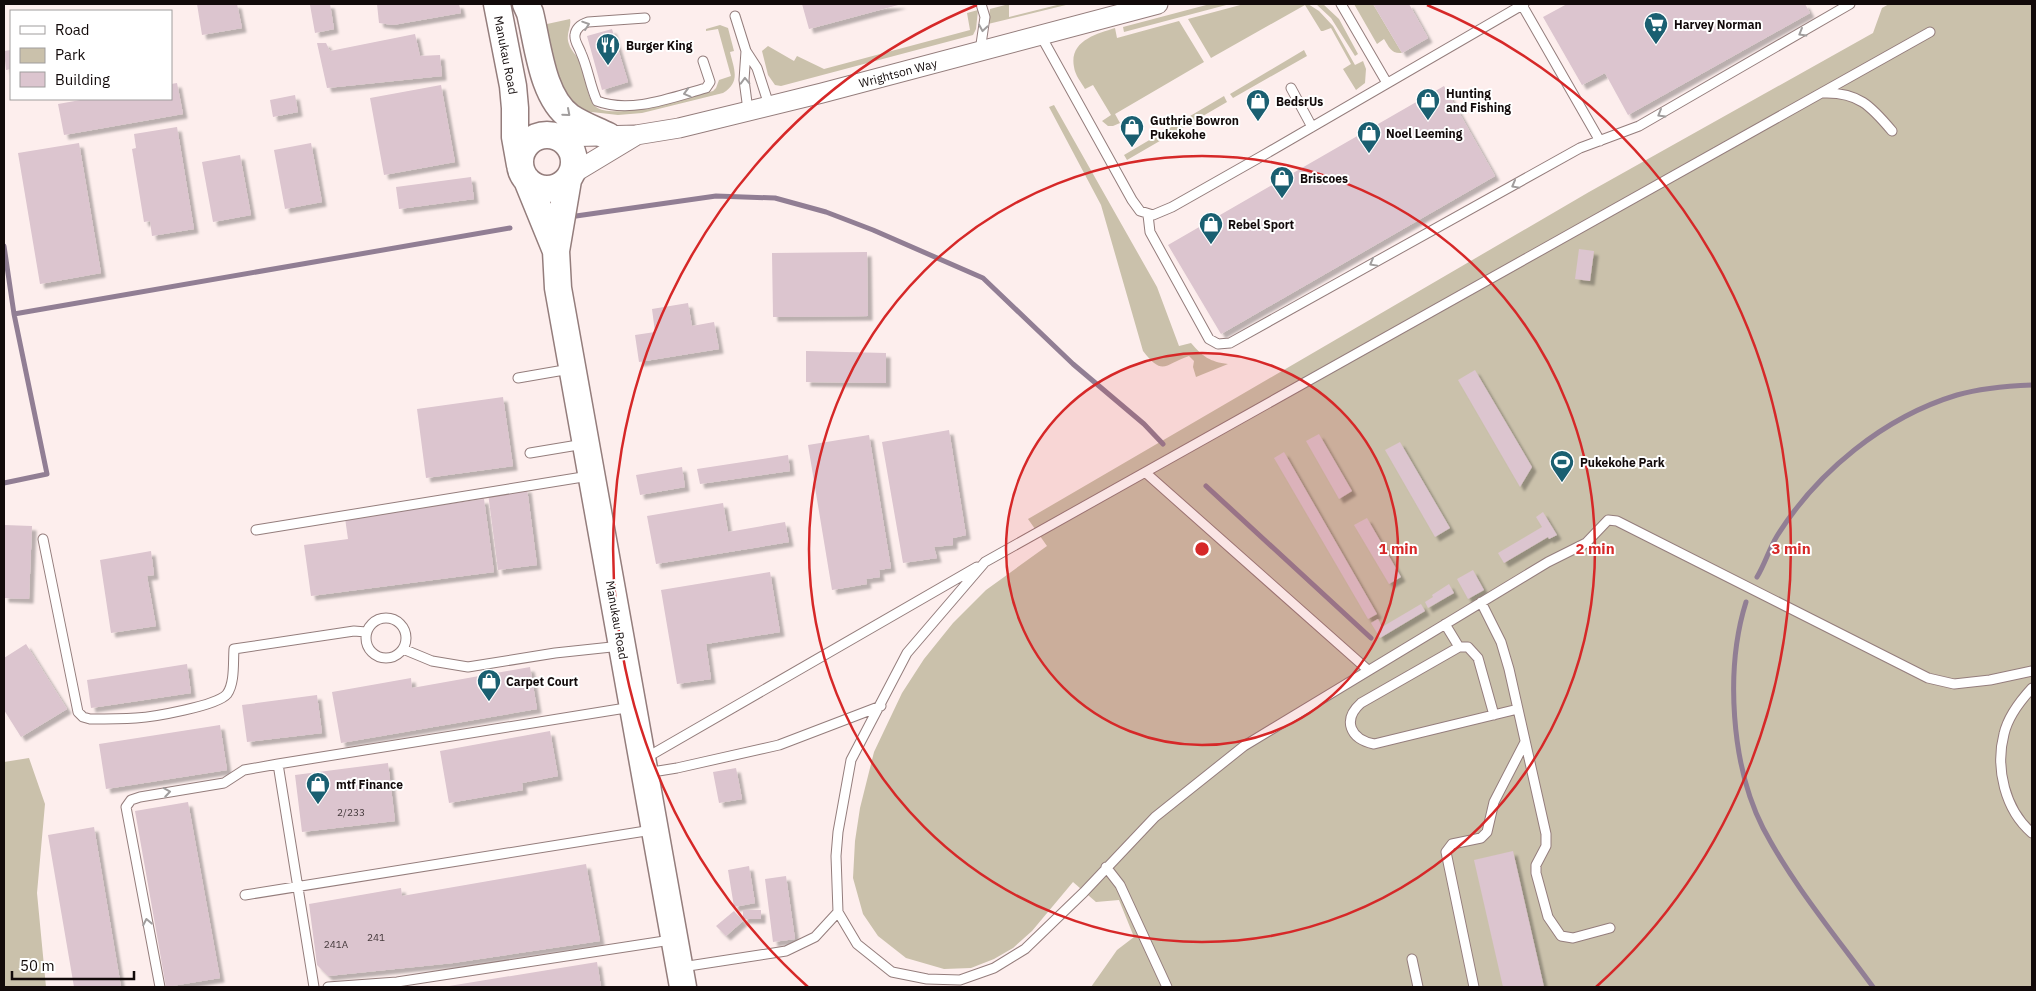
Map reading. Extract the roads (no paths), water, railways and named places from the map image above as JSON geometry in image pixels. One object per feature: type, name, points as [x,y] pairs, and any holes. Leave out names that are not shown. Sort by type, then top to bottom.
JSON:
[{"type":"main road","name":"Manukau Road","points":[[497,4],[514,86],[514,137],[523,173],[556,251]]},
{"type":"main road","name":"Manukau Road","points":[[515,4],[532,90],[556,136]]},
{"type":"main road","points":[[526,4],[530,13],[547,84],[554,100],[569,116],[608,136]]},
{"type":"main road","points":[[538,136],[556,136],[571,149],[574,165],[570,176],[560,185],[552,188],[542,188],[534,185],[523,173],[520,158],[526,145],[538,136]]},
{"type":"main road","name":"Manukau Road","points":[[570,176],[556,251],[558,288],[681,977]]},
{"type":"street","name":"Wrightson Way","points":[[556,136],[636,135],[678,128],[1041,36],[1158,4]]},
{"type":"street","name":"Wrightson Way","points":[[570,176],[636,135]]},
{"type":"lane","points":[[980,51],[985,17],[982,4]]},
{"type":"lane","points":[[1341,4],[1387,83]]},
{"type":"lane","points":[[1041,36],[1123,186],[1140,211],[1148,215],[1160,213],[1172,207],[1523,4],[1600,141]]},
{"type":"lane","points":[[1148,215],[1150,232],[1209,339],[1218,344],[1224,344],[1580,148],[1639,126],[1845,5]]},
{"type":"lane","points":[[735,16],[746,51],[757,68],[769,105]]},
{"type":"lane","points":[[646,18],[588,22],[577,28],[574,36],[597,101],[609,105],[644,105],[706,88],[710,82],[703,61]]},
{"type":"lane","points":[[643,767],[984,562],[1930,32]]},
{"type":"lane","points":[[746,51],[744,80],[748,110]]},
{"type":"lane","points":[[1290,88],[1312,127]]},
{"type":"lane","points":[[1822,94],[1842,93],[1859,100],[1877,113],[1892,131]]},
{"type":"lane","points":[[518,378],[573,369]]},
{"type":"lane","points":[[530,453],[586,444]]},
{"type":"lane","points":[[1146,472],[1368,670]]},
{"type":"lane","points":[[256,530],[591,476]]},
{"type":"lane","points":[[984,562],[907,653],[881,706],[851,760],[838,832],[836,856],[838,912],[857,944],[892,972],[927,979],[960,980],[994,968],[1025,949],[1084,892],[1155,817],[1244,746],[1548,562],[1581,547],[1608,520],[1616,521],[1928,678],[1954,684],[1990,680],[2032,671]]},
{"type":"lane","points":[[43,540],[78,712],[83,717],[90,719],[137,718],[189,709],[220,699],[226,695],[231,684],[234,649],[354,631],[366,632]]},
{"type":"lane","points":[[1482,602],[1501,642],[1546,834],[1546,846],[1536,865],[1536,872],[1548,917],[1561,936],[1572,938],[1610,928]]},
{"type":"lane","points":[[388,617],[394,619],[405,628],[406,643],[403,649],[392,657],[384,658],[378,656],[368,646],[366,632],[374,621],[388,617]]},
{"type":"lane","points":[[1445,624],[1460,646]]},
{"type":"lane","points":[[403,649],[432,661],[468,667],[555,653],[622,646]]},
{"type":"lane","points":[[1494,715],[1478,658],[1468,646],[1460,646],[1361,703],[1351,715],[1352,732],[1356,738],[1374,744],[1494,715],[1518,709]]},
{"type":"lane","points":[[2032,688],[2018,703],[2004,733],[2000,765],[2007,797],[2023,826],[2032,834]]},
{"type":"lane","points":[[643,767],[677,768],[779,744],[881,706]]},
{"type":"lane","points":[[160,987],[126,807],[131,800],[140,796],[224,783],[244,770],[632,707]]},
{"type":"lane","points":[[1474,987],[1446,852],[1452,844],[1481,838],[1487,832],[1494,802],[1525,742]]},
{"type":"lane","points":[[278,764],[314,987]]},
{"type":"lane","points":[[245,895],[654,830]]},
{"type":"lane","points":[[1106,867],[1120,885],[1167,987]]},
{"type":"lane","points":[[681,977],[786,951],[815,937],[838,912]]},
{"type":"lane","points":[[328,987],[397,982],[674,940]]},
{"type":"lane","points":[[1412,959],[1418,987]]},
{"type":"waterway","points":[[576,216],[716,196],[775,198],[826,212],[873,230],[983,278],[1073,364],[1144,424],[1163,444]]},
{"type":"waterway","points":[[4,246],[14,314],[510,228]]},
{"type":"waterway","points":[[4,483],[47,474],[14,314]]},
{"type":"waterway","points":[[1757,577],[1777,536],[1793,512],[1832,469],[1879,432],[1904,417],[1957,395],[1994,388],[2032,385]]},
{"type":"waterway","points":[[1206,486],[1371,638]]},
{"type":"waterway","points":[[1746,602],[1739,628],[1734,686],[1738,746],[1752,803],[1763,828],[1788,870],[1873,987]]},
{"type":"place","name":"Harvey Norman","points":[[1656,45]]},
{"type":"place","name":"Burger King","points":[[608,66]]},
{"type":"place","name":"Hunting and Fishing","points":[[1428,121]]},
{"type":"place","name":"BedsrUs","points":[[1258,122]]},
{"type":"place","name":"Guthrie Bowron Pukekohe","points":[[1132,148]]},
{"type":"place","name":"Noel Leeming","points":[[1369,154]]},
{"type":"place","name":"Briscoes","points":[[1282,199]]},
{"type":"place","name":"Rebel Sport","points":[[1211,245]]},
{"type":"place","name":"Pukekohe Park","points":[[1562,483]]},
{"type":"place","name":"Carpet Court","points":[[489,702]]},
{"type":"place","name":"mtf Finance","points":[[318,805]]}]
